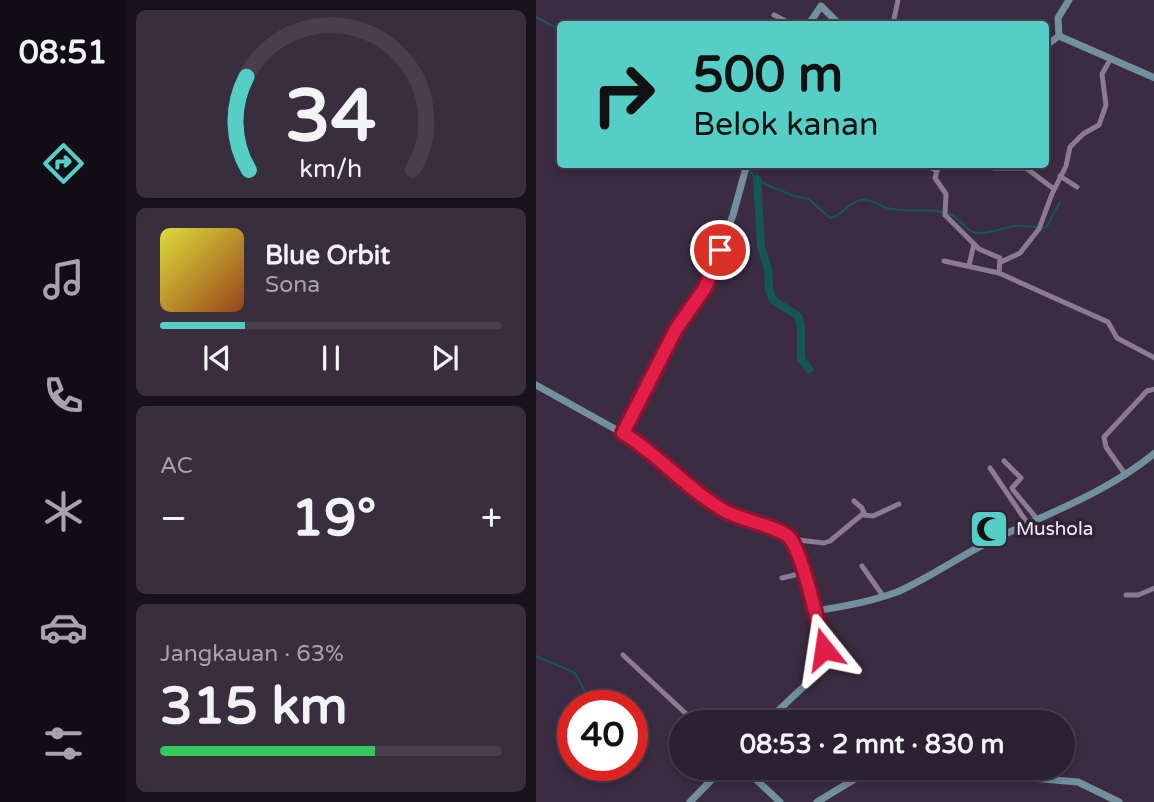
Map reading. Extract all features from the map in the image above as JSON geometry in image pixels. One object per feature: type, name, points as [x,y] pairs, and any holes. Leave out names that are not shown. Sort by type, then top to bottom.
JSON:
[{"type":"street","points":[[894,21],[898,0]]},
{"type":"street","points":[[1059,36],[1058,18],[1069,0]]},
{"type":"street","points":[[811,21],[822,3],[837,21]]},
{"type":"street","points":[[774,15],[786,21]]},
{"type":"street","points":[[1049,43],[1059,36]]},
{"type":"street","points":[[1059,36],[1154,78]]},
{"type":"street","points":[[938,168],[935,180],[946,194],[945,212],[974,244],[1000,259],[1020,253],[1039,229],[1066,166],[1070,147],[1100,123],[1106,105],[1102,74],[1110,60]]},
{"type":"street","points":[[623,433],[676,329],[705,288],[733,215],[746,168]]},
{"type":"street","points":[[994,168],[1026,168],[1054,189]]},
{"type":"street","points":[[1060,176],[1077,187]]},
{"type":"street","points":[[969,265],[974,244]]},
{"type":"street","points":[[999,273],[1000,259]]},
{"type":"street","points":[[944,261],[999,273],[1104,320],[1110,324],[1116,338],[1154,358]]},
{"type":"street","points":[[536,385],[623,433],[720,508],[753,523],[777,530],[790,539],[827,542],[864,515],[873,516],[899,504]]},
{"type":"street","points":[[1125,474],[1106,447],[1104,437],[1147,391],[1154,389]]},
{"type":"street","points":[[814,611],[848,606],[900,590],[1004,534],[1069,507],[1125,474],[1154,453]]},
{"type":"street","points":[[1004,461],[1021,478],[1013,490],[1038,520]]},
{"type":"street","points":[[990,468],[1028,524]]},
{"type":"street","points":[[854,501],[864,510],[864,515]]},
{"type":"street","points":[[778,710],[822,667],[824,649],[803,573],[790,539]]},
{"type":"street","points":[[862,566],[883,596]]},
{"type":"street","points":[[782,578],[803,573]]},
{"type":"street","points":[[1126,595],[1138,595],[1154,588]]},
{"type":"street","points":[[623,655],[682,710]]},
{"type":"street","points":[[690,802],[711,780]]},
{"type":"street","points":[[757,780],[780,802]]},
{"type":"street","points":[[817,802],[853,780]]},
{"type":"street","points":[[1046,780],[1077,782],[1119,802]]},
{"type":"waterway","points":[[536,17],[557,28]]},
{"type":"waterway","points":[[748,168],[754,177],[767,185],[809,199],[830,218],[853,203],[866,200],[895,210],[944,212],[955,217],[970,231],[978,233],[1016,226],[1038,227]]},
{"type":"waterway","points":[[757,179],[761,246],[768,269],[769,290],[773,300],[798,316],[801,327],[801,359],[809,369]]},
{"type":"waterway","points":[[1042,227],[1046,228],[1060,202]]},
{"type":"waterway","points":[[536,656],[575,673],[584,690]]},
{"type":"place","name":"Mushola","points":[[989,529]]},
{"type":"route","points":[[720,250],[705,288],[676,329],[623,433],[720,508],[782,532],[788,537],[803,573],[824,649]]}]
